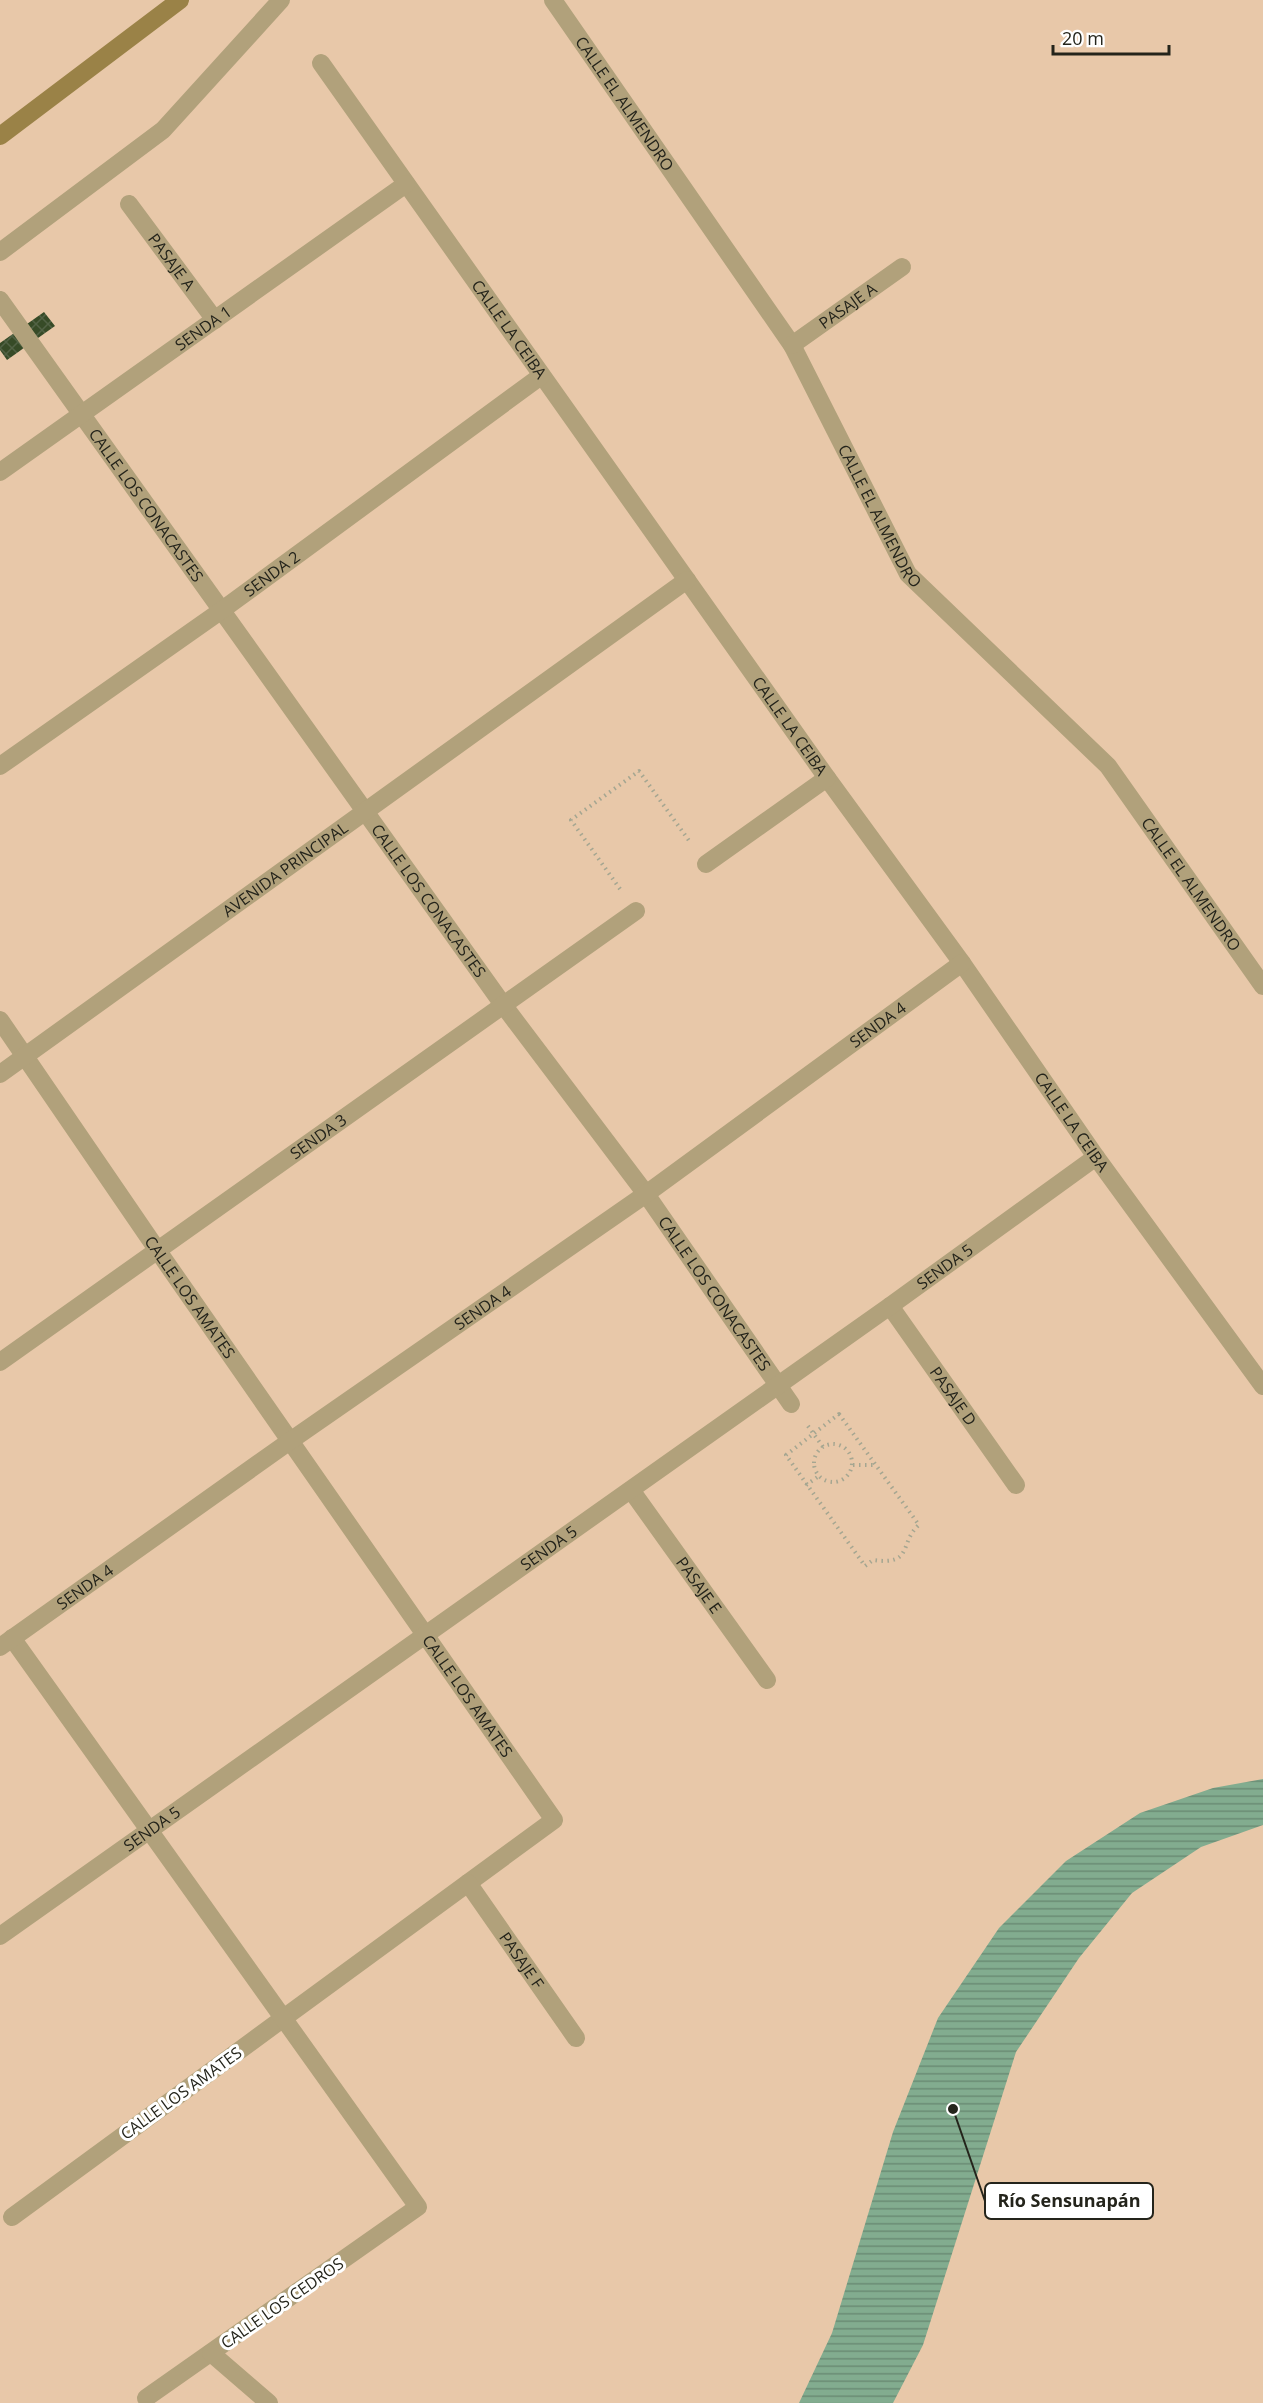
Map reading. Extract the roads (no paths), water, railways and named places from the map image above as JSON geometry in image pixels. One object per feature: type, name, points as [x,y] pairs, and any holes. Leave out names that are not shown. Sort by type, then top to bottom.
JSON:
[{"type":"main road","points":[[0,135],[180,0]]},
{"type":"street","points":[[0,252],[163,130],[280,0]]},
{"type":"street","name":"CALLE EL ALMENDRO","points":[[553,0],[792,345],[908,574],[1108,766],[1263,986]]},
{"type":"street","name":"CALLE LA CEIBA","points":[[321,63],[827,778],[962,963],[1096,1157],[1263,1386]]},
{"type":"street","name":"SENDA 1","points":[[0,472],[406,184]]},
{"type":"street","name":"PASAJE A","points":[[129,204],[215,320]]},
{"type":"street","name":"PASAJE A","points":[[792,345],[902,267]]},
{"type":"street","name":"CALLE LOS CONACASTES","points":[[0,300],[504,1006],[646,1194],[791,1404]]},
{"type":"street","name":"SENDA 2","points":[[0,766],[222,610],[541,376]]},
{"type":"street","name":"AVENIDA PRINCIPAL","points":[[0,1074],[687,580]]},
{"type":"street","points":[[706,864],[827,778]]},
{"type":"street","name":"SENDA 3","points":[[0,1362],[636,911]]},
{"type":"street","name":"SENDA 4","points":[[6,1643],[290,1441],[646,1194],[962,963]]},
{"type":"street","name":"CALLE LOS AMATES","points":[[0,1020],[554,1820],[12,2217]]},
{"type":"street","name":"SENDA 5","points":[[0,1936],[890,1306],[1096,1157]]},
{"type":"street","name":"PASAJE D","points":[[890,1306],[1016,1485]]},
{"type":"street","name":"PASAJE E","points":[[631,1490],[767,1680]]},
{"type":"street","points":[[6,1643],[149,1830],[284,2018]]},
{"type":"street","name":"PASAJE F","points":[[468,1883],[576,2038]]},
{"type":"street","name":"CALLE LOS CEDROS","points":[[146,2398],[418,2207],[284,2018]]},
{"type":"street","points":[[211,2353],[269,2403]]},
{"type":"place","name":"Río Sensunapán","points":[[953,2109]]}]
